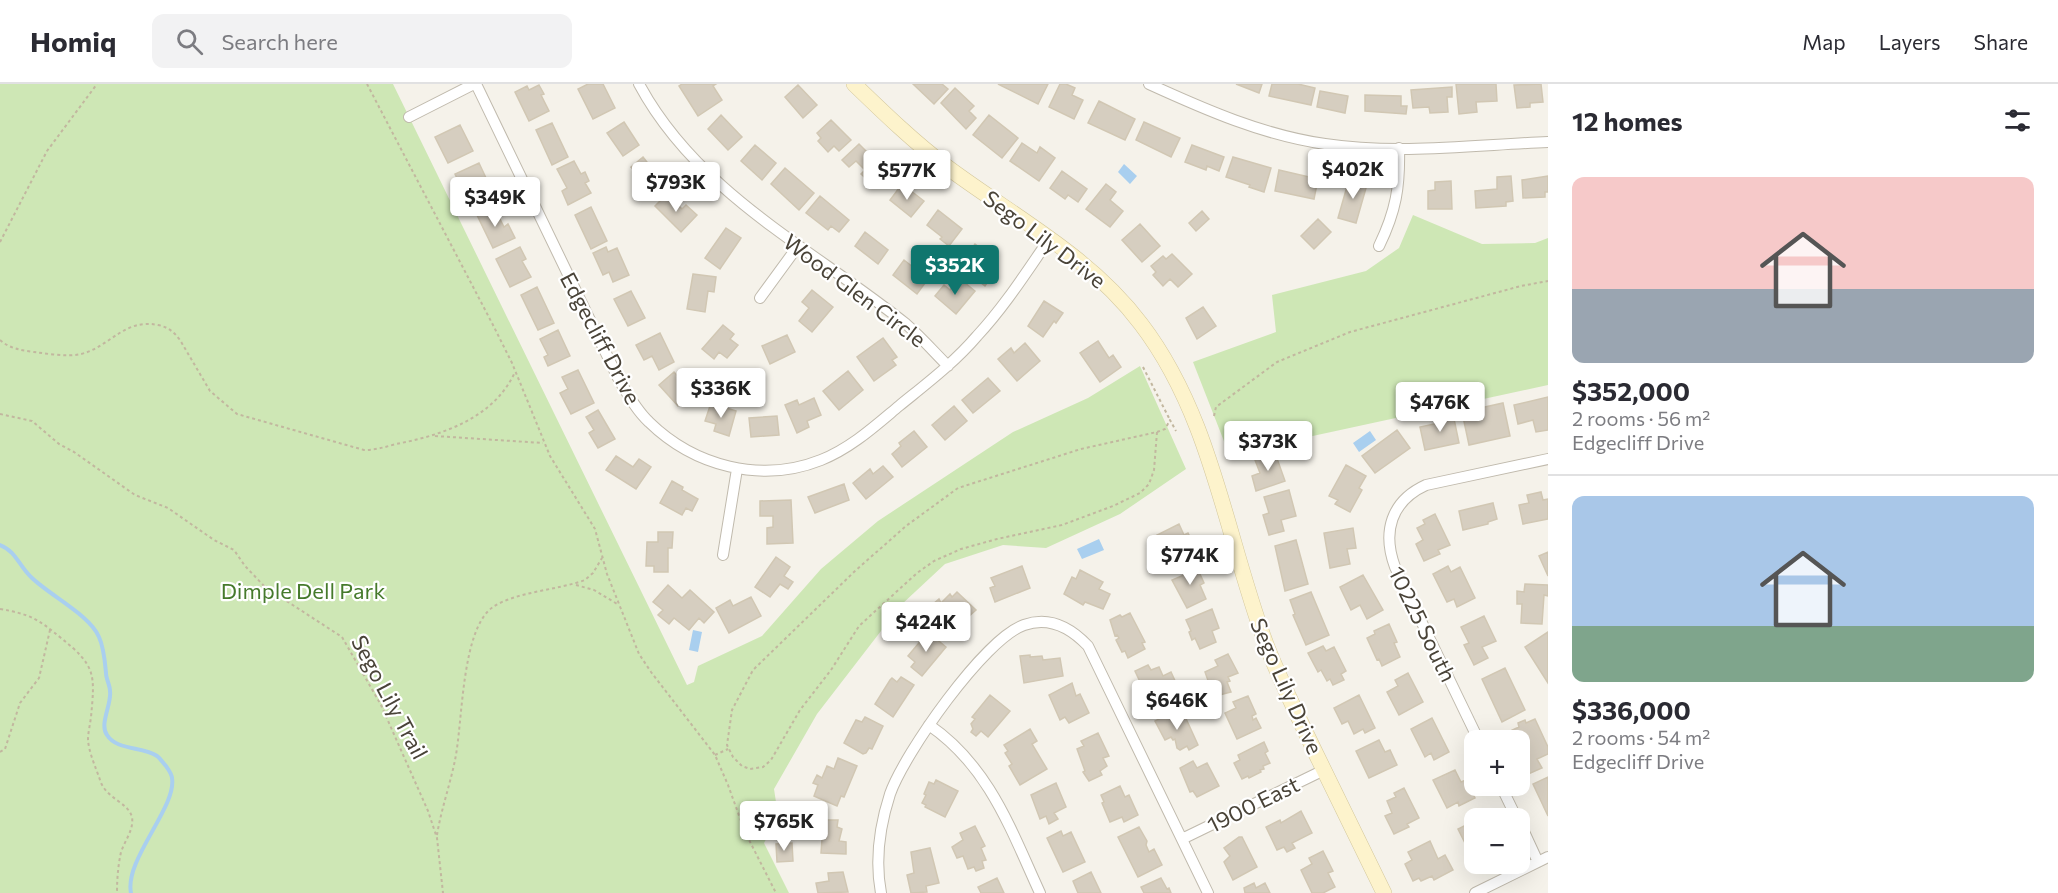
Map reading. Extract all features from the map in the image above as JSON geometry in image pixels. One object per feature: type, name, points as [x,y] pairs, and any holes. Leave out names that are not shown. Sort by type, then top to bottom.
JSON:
[{"type":"street","points":[[409,117],[475,84]]},
{"type":"street","name":"Edgecliff Drive","points":[[475,84],[618,378],[631,400],[647,421],[667,438],[688,453],[712,463],[737,469],[766,471],[794,467],[820,461],[862,436],[948,366],[977,337],[1003,306],[1050,238]]},
{"type":"street","name":"Wood Glen Circle","points":[[639,84],[675,138],[711,177],[752,212],[907,325],[948,366]]},
{"type":"street","name":"Sego Lily Drive","points":[[854,84],[946,166],[1084,263],[1121,300],[1163,356],[1180,388],[1212,468],[1251,603],[1267,646],[1285,689],[1384,893]]},
{"type":"street","points":[[1149,84],[1242,124],[1326,144],[1399,148],[1548,142]]},
{"type":"street","points":[[1379,246],[1391,222],[1398,194],[1399,148]]},
{"type":"street","points":[[760,298],[798,246]]},
{"type":"street","name":"10225 South","points":[[1474,730],[1390,554],[1388,540],[1390,527],[1400,504],[1416,490],[1426,485],[1548,459]]},
{"type":"street","points":[[723,555],[737,469]]},
{"type":"street","points":[[881,893],[879,850],[885,811],[903,768],[929,725],[978,663],[1002,637],[1025,625],[1038,622],[1050,622],[1065,627],[1078,635],[1088,646],[1208,893]]},
{"type":"street","points":[[929,725],[948,738],[980,774],[1005,817],[1040,893]]},
{"type":"street","name":"1900 East","points":[[1182,838],[1324,770]]},
{"type":"street","points":[[1475,893],[1543,860],[1530,839]]},
{"type":"path","points":[[0,242],[47,151],[97,84]]},
{"type":"path","points":[[367,84],[493,325],[515,372],[543,443],[595,530],[602,558],[619,605],[644,662],[715,755],[744,832],[776,893]]},
{"type":"path","points":[[1214,416],[1216,406],[1277,362],[1350,332],[1521,286],[1548,281]]},
{"type":"path","points":[[0,340],[14,349],[80,354],[90,351],[127,328],[138,324],[163,326],[180,340],[210,391],[226,406],[242,416],[364,450],[435,436],[483,412],[494,404],[515,372]]},
{"type":"path","points":[[1143,367],[1176,431]]},
{"type":"path","name":"Sego Lily Trail","points":[[0,414],[32,421],[59,444],[135,495],[168,507],[214,540],[234,550],[245,566],[265,587],[335,630],[342,637],[381,705],[413,774],[437,838],[443,893]]},
{"type":"path","points":[[1157,432],[1154,470],[1149,484],[1140,493],[1062,525],[961,549],[934,561],[917,573],[860,626],[831,670],[800,710],[771,760],[763,767],[750,769],[742,766],[733,757],[728,748],[727,738],[732,710],[753,670],[855,571],[906,526],[958,488],[1081,449],[1157,432],[1165,429],[1170,420]]},
{"type":"path","points":[[435,436],[543,443]]},
{"type":"path","points":[[437,838],[456,758],[470,653],[479,623],[492,608],[507,600],[573,585],[585,580],[593,573],[602,558]]},
{"type":"path","points":[[573,585],[594,590],[619,605]]},
{"type":"path","points":[[0,609],[29,616],[43,623],[85,659],[91,670],[93,684],[88,741],[101,783],[107,794],[129,811],[132,818],[129,836],[122,850],[117,893]]},
{"type":"path","points":[[0,752],[5,749],[20,703],[39,678],[51,629]]},
{"type":"path","points":[[715,755],[728,748]]},
{"type":"green space","name":"Dimple Dell Park","points":[[0,84],[393,84],[687,685],[694,682],[698,666],[762,636],[821,569],[878,521],[1013,432],[1088,398],[1140,366],[1186,469],[1120,514],[1046,548],[1003,545],[945,564],[901,605],[817,714],[774,789],[780,813],[764,843],[789,893],[0,893]]},
{"type":"green space","points":[[1413,215],[1482,244],[1535,243],[1548,238],[1548,385],[1229,454],[1193,362],[1276,332],[1272,295],[1366,271],[1399,248]]},
{"type":"water","points":[[1124,164],[1137,176],[1130,184],[1118,172]]},
{"type":"water","points":[[1370,431],[1376,440],[1359,452],[1353,443]]},
{"type":"water","points":[[1099,539],[1104,550],[1082,559],[1077,549]]},
{"type":"water","points":[[693,630],[702,632],[698,652],[689,650]]},
{"type":"building","points":[[588,84],[603,84],[615,108],[593,119],[578,89]]},
{"type":"building","points":[[682,84],[716,84],[713,86],[722,100],[698,116],[679,86]]},
{"type":"building","points":[[913,84],[942,84],[948,89],[934,104]]},
{"type":"building","points":[[998,84],[1048,84],[1038,104]]},
{"type":"building","points":[[1060,84],[1075,88],[1072,95],[1083,100],[1074,119],[1049,107]]},
{"type":"building","points":[[1236,84],[1262,84],[1259,93]]},
{"type":"building","points":[[1272,84],[1298,84],[1315,88],[1311,105],[1269,96]]},
{"type":"building","points":[[1456,84],[1496,84],[1497,101],[1476,102],[1477,112],[1459,114]]},
{"type":"building","points":[[1541,84],[1543,102],[1530,103],[1530,107],[1517,108],[1514,85]]},
{"type":"building","points":[[539,85],[549,111],[529,121],[515,92],[527,86],[529,90]]},
{"type":"building","points":[[798,85],[817,105],[803,118],[785,97]]},
{"type":"building","points":[[1452,87],[1452,97],[1447,97],[1448,112],[1430,113],[1429,107],[1413,108],[1411,90]]},
{"type":"building","points":[[955,88],[974,106],[969,111],[976,118],[966,129],[941,103]]},
{"type":"building","points":[[1320,91],[1348,96],[1345,113],[1317,107]]},
{"type":"building","points":[[1365,95],[1401,96],[1401,106],[1407,106],[1406,114],[1365,111]]},
{"type":"building","points":[[1099,101],[1135,119],[1125,140],[1088,123]]},
{"type":"building","points":[[721,115],[742,137],[728,150],[708,129]]},
{"type":"building","points":[[989,115],[1018,138],[1002,158],[973,135]]},
{"type":"building","points":[[831,120],[851,140],[839,151],[834,146],[828,152],[818,141],[821,138],[817,133]]},
{"type":"building","points":[[624,122],[639,145],[623,156],[607,133]]},
{"type":"building","points":[[1144,122],[1180,138],[1171,157],[1136,140]]},
{"type":"building","points":[[552,123],[568,157],[552,165],[536,130]]},
{"type":"building","points":[[460,125],[473,151],[448,163],[435,137]]},
{"type":"building","points":[[1022,143],[1037,153],[1040,147],[1055,158],[1039,181],[1010,161]]},
{"type":"building","points":[[859,144],[887,172],[874,186],[861,174],[865,170],[856,161],[849,167],[842,160]]},
{"type":"building","points":[[755,145],[776,163],[762,180],[741,161]]},
{"type":"building","points":[[1192,145],[1224,157],[1219,171],[1207,166],[1206,170],[1185,162]]},
{"type":"building","points":[[643,157],[650,166],[654,163],[665,181],[652,192],[631,167]]},
{"type":"building","points":[[1233,157],[1271,168],[1264,192],[1226,177]]},
{"type":"building","points":[[574,161],[581,174],[585,172],[589,181],[585,183],[591,193],[568,205],[562,191],[567,188],[557,169]]},
{"type":"building","points":[[479,163],[486,178],[481,181],[484,188],[466,197],[455,174]]},
{"type":"building","points":[[785,168],[814,193],[799,210],[771,184]]},
{"type":"building","points":[[1279,170],[1318,179],[1314,199],[1275,191]]},
{"type":"building","points":[[1062,171],[1087,189],[1078,202],[1068,195],[1065,199],[1050,188]]},
{"type":"building","points":[[1350,176],[1368,181],[1356,223],[1338,218]]},
{"type":"building","points":[[1511,176],[1513,201],[1506,202],[1506,206],[1476,208],[1475,191],[1497,189],[1497,177]]},
{"type":"building","points":[[1548,176],[1548,192],[1545,192],[1545,197],[1523,198],[1522,180]]},
{"type":"building","points":[[1451,181],[1452,209],[1428,209],[1428,191],[1435,190],[1435,182]]},
{"type":"building","points":[[902,184],[924,201],[911,217],[890,200]]},
{"type":"building","points":[[1106,184],[1116,192],[1110,200],[1123,211],[1110,227],[1086,209]]},
{"type":"building","points":[[667,194],[682,209],[686,205],[697,215],[681,232],[655,206]]},
{"type":"building","points":[[820,196],[849,220],[839,232],[831,226],[828,230],[806,213]]},
{"type":"building","points":[[494,207],[504,227],[508,224],[515,238],[493,248],[477,215]]},
{"type":"building","points":[[591,207],[607,241],[591,249],[575,215]]},
{"type":"building","points":[[938,210],[962,229],[949,246],[927,225]]},
{"type":"building","points":[[1202,211],[1209,219],[1196,231],[1189,223]]},
{"type":"building","points":[[1318,219],[1331,232],[1314,249],[1301,236]]},
{"type":"building","points":[[1140,224],[1160,246],[1142,262],[1122,240]]},
{"type":"building","points":[[726,228],[741,238],[720,269],[705,258]]},
{"type":"building","points":[[865,232],[888,250],[878,264],[855,246]]},
{"type":"building","points":[[975,244],[993,257],[985,268],[993,274],[985,286],[959,266]]},
{"type":"building","points":[[520,247],[526,259],[522,261],[531,277],[510,287],[496,259]]},
{"type":"building","points":[[606,247],[608,252],[617,248],[629,275],[613,282],[609,272],[603,275],[593,253]]},
{"type":"building","points":[[1172,254],[1192,274],[1178,287],[1170,279],[1163,286],[1153,275],[1156,272],[1151,266],[1163,256],[1166,259]]},
{"type":"building","points":[[904,260],[928,279],[917,294],[893,275]]},
{"type":"building","points":[[693,274],[716,277],[714,292],[708,291],[705,312],[687,309]]},
{"type":"building","points":[[959,278],[975,291],[956,314],[935,296],[944,285],[950,290]]},
{"type":"building","points":[[537,287],[554,323],[538,330],[521,295]]},
{"type":"building","points":[[812,290],[833,307],[812,332],[799,321],[809,308],[802,302]]},
{"type":"building","points":[[631,291],[645,318],[628,326],[614,299]]},
{"type":"building","points":[[1044,301],[1063,313],[1043,337],[1028,326]]},
{"type":"building","points":[[1203,307],[1216,326],[1197,339],[1186,318]]},
{"type":"building","points":[[723,325],[734,334],[730,339],[738,345],[727,358],[719,352],[714,359],[702,349]]},
{"type":"building","points":[[558,330],[570,356],[548,366],[544,357],[548,355],[540,339]]},
{"type":"building","points":[[660,333],[674,362],[659,370],[652,356],[644,360],[636,345]]},
{"type":"building","points":[[787,335],[795,352],[770,364],[762,346]]},
{"type":"building","points":[[883,338],[897,357],[892,360],[896,365],[874,381],[857,357]]},
{"type":"building","points":[[1098,341],[1109,358],[1113,355],[1121,367],[1100,382],[1080,353]]},
{"type":"building","points":[[1025,343],[1040,361],[1017,381],[998,359],[1011,348],[1014,353]]},
{"type":"building","points":[[578,370],[594,403],[571,414],[560,393],[568,389],[562,377]]},
{"type":"building","points":[[848,371],[863,390],[839,410],[823,391]]},
{"type":"building","points":[[674,372],[693,393],[678,406],[659,385]]},
{"type":"building","points":[[988,378],[1000,391],[973,413],[962,400]]},
{"type":"building","points":[[1548,397],[1548,430],[1536,432],[1533,420],[1518,424],[1514,405]]},
{"type":"building","points":[[814,398],[821,415],[807,421],[809,427],[797,433],[785,405],[797,400],[799,405]]},
{"type":"building","points":[[711,403],[736,411],[729,436],[714,431],[716,424],[705,421]]},
{"type":"building","points":[[1503,403],[1510,436],[1469,445],[1462,412]]},
{"type":"building","points":[[954,406],[967,421],[945,440],[932,425]]},
{"type":"building","points":[[598,410],[615,439],[598,448],[589,433],[594,430],[586,417]]},
{"type":"building","points":[[1453,414],[1459,443],[1425,450],[1420,427],[1439,423],[1437,417]]},
{"type":"building","points":[[777,416],[779,435],[751,437],[749,418]]},
{"type":"building","points":[[1397,430],[1410,448],[1375,473],[1362,456]]},
{"type":"building","points":[[914,431],[927,447],[902,467],[892,454],[901,446],[899,443]]},
{"type":"building","points":[[1274,450],[1285,481],[1256,491],[1252,476],[1260,473],[1255,460],[1265,457],[1263,454]]},
{"type":"building","points":[[616,456],[633,467],[639,459],[651,467],[636,489],[606,470]]},
{"type":"building","points":[[1346,465],[1366,476],[1359,488],[1362,490],[1350,512],[1335,504],[1338,500],[1329,496]]},
{"type":"building","points":[[883,466],[893,477],[866,499],[853,483],[870,469],[873,474]]},
{"type":"building","points":[[672,481],[698,499],[692,511],[686,508],[682,515],[660,503]]},
{"type":"building","points":[[844,484],[849,500],[815,513],[808,497]]},
{"type":"building","points":[[1289,490],[1296,516],[1281,520],[1284,531],[1269,535],[1263,515],[1269,513],[1264,497]]},
{"type":"building","points":[[1541,492],[1543,500],[1548,499],[1548,519],[1523,524],[1519,505],[1529,503],[1527,495]]},
{"type":"building","points":[[791,500],[793,543],[767,544],[767,528],[773,527],[773,516],[760,516],[760,501]]},
{"type":"building","points":[[1493,503],[1497,519],[1488,524],[1463,530],[1459,511]]},
{"type":"building","points":[[1435,514],[1450,545],[1438,550],[1440,554],[1424,561],[1416,544],[1423,540],[1417,528],[1425,524],[1423,520]]},
{"type":"building","points":[[1179,524],[1184,535],[1188,533],[1198,553],[1183,560],[1181,556],[1170,561],[1157,535]]},
{"type":"building","points":[[1353,528],[1356,548],[1347,549],[1350,564],[1330,568],[1324,533]]},
{"type":"building","points":[[658,532],[673,532],[672,548],[668,548],[668,572],[654,572],[654,566],[646,566],[647,542],[658,542]]},
{"type":"building","points":[[1296,540],[1308,584],[1285,591],[1275,546]]},
{"type":"building","points":[[1548,552],[1548,576],[1539,556]]},
{"type":"building","points":[[776,557],[790,567],[784,576],[793,582],[788,589],[780,584],[770,597],[755,587]]},
{"type":"building","points":[[1195,563],[1204,583],[1200,585],[1206,599],[1187,608],[1172,580],[1184,575],[1181,570]]},
{"type":"building","points":[[1022,566],[1030,588],[995,602],[990,588],[995,586],[991,578]]},
{"type":"building","points":[[1448,566],[1451,572],[1460,567],[1475,598],[1457,607],[1454,599],[1447,602],[1433,574]]},
{"type":"building","points":[[1080,570],[1103,582],[1099,589],[1110,594],[1103,609],[1085,602],[1083,605],[1064,594],[1072,577],[1076,579]]},
{"type":"building","points":[[1363,575],[1383,610],[1367,619],[1360,605],[1351,610],[1340,587]]},
{"type":"building","points":[[1525,584],[1548,585],[1548,596],[1544,595],[1542,624],[1521,623],[1522,604],[1517,604],[1517,591],[1524,592]]},
{"type":"building","points":[[668,585],[682,598],[690,590],[714,612],[704,623],[699,618],[689,630],[674,618],[669,624],[658,615],[663,610],[653,602]]},
{"type":"building","points":[[957,592],[976,610],[959,625],[953,619],[946,627],[931,615],[937,609],[933,604],[939,599],[941,603],[950,594],[952,597]]},
{"type":"building","points":[[1311,592],[1329,635],[1306,645],[1293,615],[1295,614],[1290,600]]},
{"type":"building","points":[[751,597],[761,616],[729,633],[716,608],[730,600],[733,606]]},
{"type":"building","points":[[905,607],[913,614],[908,619],[901,612]]},
{"type":"building","points":[[1212,609],[1219,628],[1212,631],[1216,642],[1200,649],[1195,638],[1192,640],[1186,620]]},
{"type":"building","points":[[1130,613],[1145,642],[1142,643],[1145,649],[1128,658],[1116,640],[1119,638],[1115,636],[1110,620]]},
{"type":"building","points":[[1484,616],[1496,641],[1482,647],[1488,658],[1474,665],[1464,645],[1469,643],[1461,627]]},
{"type":"building","points":[[1389,624],[1397,642],[1394,643],[1400,657],[1382,666],[1367,638],[1375,634],[1374,631]]},
{"type":"building","points":[[928,632],[946,647],[922,676],[911,667],[915,662],[908,656]]},
{"type":"building","points":[[1548,632],[1548,683],[1525,647]]},
{"type":"building","points":[[1323,646],[1326,651],[1334,647],[1346,671],[1341,674],[1344,680],[1333,685],[1330,679],[1327,681],[1321,670],[1318,672],[1308,653]]},
{"type":"building","points":[[1228,654],[1238,673],[1228,677],[1230,681],[1227,682],[1231,692],[1216,696],[1205,672],[1218,666],[1215,660]]},
{"type":"building","points":[[1030,655],[1030,657],[1042,656],[1043,660],[1060,658],[1063,676],[1024,683],[1020,656]]},
{"type":"building","points":[[1148,665],[1151,670],[1159,667],[1163,676],[1171,672],[1177,685],[1170,688],[1173,695],[1151,705],[1135,671]]},
{"type":"building","points":[[1505,668],[1525,710],[1502,722],[1482,679]]},
{"type":"building","points":[[1408,673],[1423,702],[1399,715],[1387,692],[1398,686],[1395,680]]},
{"type":"building","points":[[901,677],[914,685],[893,717],[875,704],[890,680],[892,678],[897,682]]},
{"type":"building","points":[[1072,683],[1076,696],[1080,694],[1089,713],[1069,723],[1065,717],[1060,720],[1049,695]]},
{"type":"building","points":[[990,695],[1010,711],[988,737],[981,731],[976,736],[971,732],[973,729],[971,724],[975,719],[972,717]]},
{"type":"building","points":[[1359,695],[1375,728],[1365,733],[1363,729],[1354,734],[1348,721],[1342,724],[1334,708]]},
{"type":"building","points":[[1248,696],[1256,714],[1252,716],[1253,720],[1256,718],[1261,728],[1237,739],[1225,713],[1236,708],[1233,702]]},
{"type":"building","points":[[1183,712],[1198,745],[1189,750],[1187,746],[1180,750],[1177,748],[1175,739],[1171,737],[1165,740],[1155,721],[1169,714],[1171,718]]},
{"type":"building","points":[[865,717],[883,726],[872,749],[869,748],[863,754],[844,743],[856,720],[862,722]]},
{"type":"building","points":[[1432,718],[1449,752],[1434,760],[1431,753],[1425,757],[1411,729]]},
{"type":"building","points":[[1535,719],[1548,747],[1548,754],[1537,759],[1542,768],[1530,773],[1530,730],[1512,730],[1519,727],[1518,723],[1525,720],[1526,723]]},
{"type":"building","points":[[1030,729],[1037,741],[1032,744],[1047,769],[1020,785],[1009,766],[1012,764],[1005,753],[1008,751],[1004,745]]},
{"type":"building","points":[[1098,733],[1109,756],[1103,758],[1107,766],[1100,771],[1102,775],[1089,781],[1083,772],[1085,771],[1077,749],[1084,746],[1081,741]]},
{"type":"building","points":[[1379,740],[1385,752],[1390,750],[1397,765],[1369,778],[1356,751]]},
{"type":"building","points":[[1264,742],[1268,751],[1265,753],[1270,763],[1263,766],[1264,769],[1260,770],[1261,772],[1242,779],[1234,763],[1240,760],[1238,755]]},
{"type":"building","points":[[838,758],[857,766],[844,797],[841,796],[837,806],[814,796],[818,785],[813,783],[817,775],[822,778],[827,766],[834,769]]},
{"type":"building","points":[[1193,761],[1197,768],[1207,763],[1219,786],[1197,797],[1193,791],[1190,792],[1180,768]]},
{"type":"building","points":[[1455,770],[1461,782],[1464,781],[1464,796],[1475,798],[1459,806],[1458,802],[1447,808],[1433,780]]},
{"type":"building","points":[[1548,777],[1548,816],[1533,784]]},
{"type":"building","points":[[936,780],[958,791],[945,817],[925,807],[926,805],[922,803],[929,782],[934,784]]},
{"type":"building","points":[[1056,783],[1066,807],[1054,813],[1058,819],[1049,824],[1046,816],[1040,819],[1031,795]]},
{"type":"building","points":[[1120,786],[1125,797],[1129,795],[1138,815],[1124,822],[1122,817],[1110,822],[1101,795]]},
{"type":"building","points":[[1404,788],[1419,818],[1407,824],[1409,827],[1394,834],[1385,816],[1392,813],[1387,801],[1396,797],[1394,793]]},
{"type":"building","points":[[1301,811],[1312,833],[1292,843],[1295,848],[1287,852],[1284,847],[1277,850],[1266,827],[1280,820],[1281,823]]},
{"type":"building","points":[[826,820],[838,820],[837,827],[842,829],[839,841],[846,842],[846,854],[821,853],[823,826],[826,826]]},
{"type":"building","points":[[975,826],[985,846],[981,848],[986,860],[982,861],[984,868],[976,871],[974,867],[968,869],[963,856],[957,858],[952,847],[963,840],[960,833]]},
{"type":"building","points":[[1464,826],[1464,841],[1458,829]]},
{"type":"building","points":[[1139,827],[1147,841],[1149,852],[1154,849],[1162,865],[1138,877],[1118,837]]},
{"type":"building","points":[[1061,831],[1063,836],[1071,832],[1085,862],[1063,872],[1047,838]]},
{"type":"building","points":[[1242,837],[1257,867],[1233,880],[1224,862],[1230,856],[1224,848]]},
{"type":"building","points":[[1430,841],[1438,859],[1445,855],[1453,870],[1434,880],[1432,876],[1421,881],[1419,878],[1413,881],[1405,864],[1412,860],[1408,852]]},
{"type":"building","points":[[792,843],[793,861],[777,862],[776,844]]},
{"type":"building","points":[[930,848],[939,883],[926,886],[927,892],[911,893],[907,875],[914,873],[911,852]]},
{"type":"building","points":[[1323,851],[1333,871],[1328,873],[1335,887],[1323,893],[1312,893],[1301,870],[1312,864],[1309,858]]},
{"type":"building","points":[[843,872],[848,892],[818,893],[816,883],[829,881],[828,873]]},
{"type":"building","points":[[1091,872],[1101,893],[1078,893],[1073,881]]},
{"type":"building","points":[[997,878],[1004,893],[981,893],[978,887]]},
{"type":"building","points":[[1161,878],[1171,893],[1144,893],[1141,887]]},
{"type":"building","points":[[1254,883],[1256,888],[1265,883],[1270,893],[1245,893],[1244,888]]},
{"type":"waterway","points":[[0,545],[10,551],[39,584],[87,621],[99,637],[110,689],[104,725],[107,735],[117,744],[157,756],[171,775],[171,790],[167,804],[135,865],[131,880],[131,893]]}]
